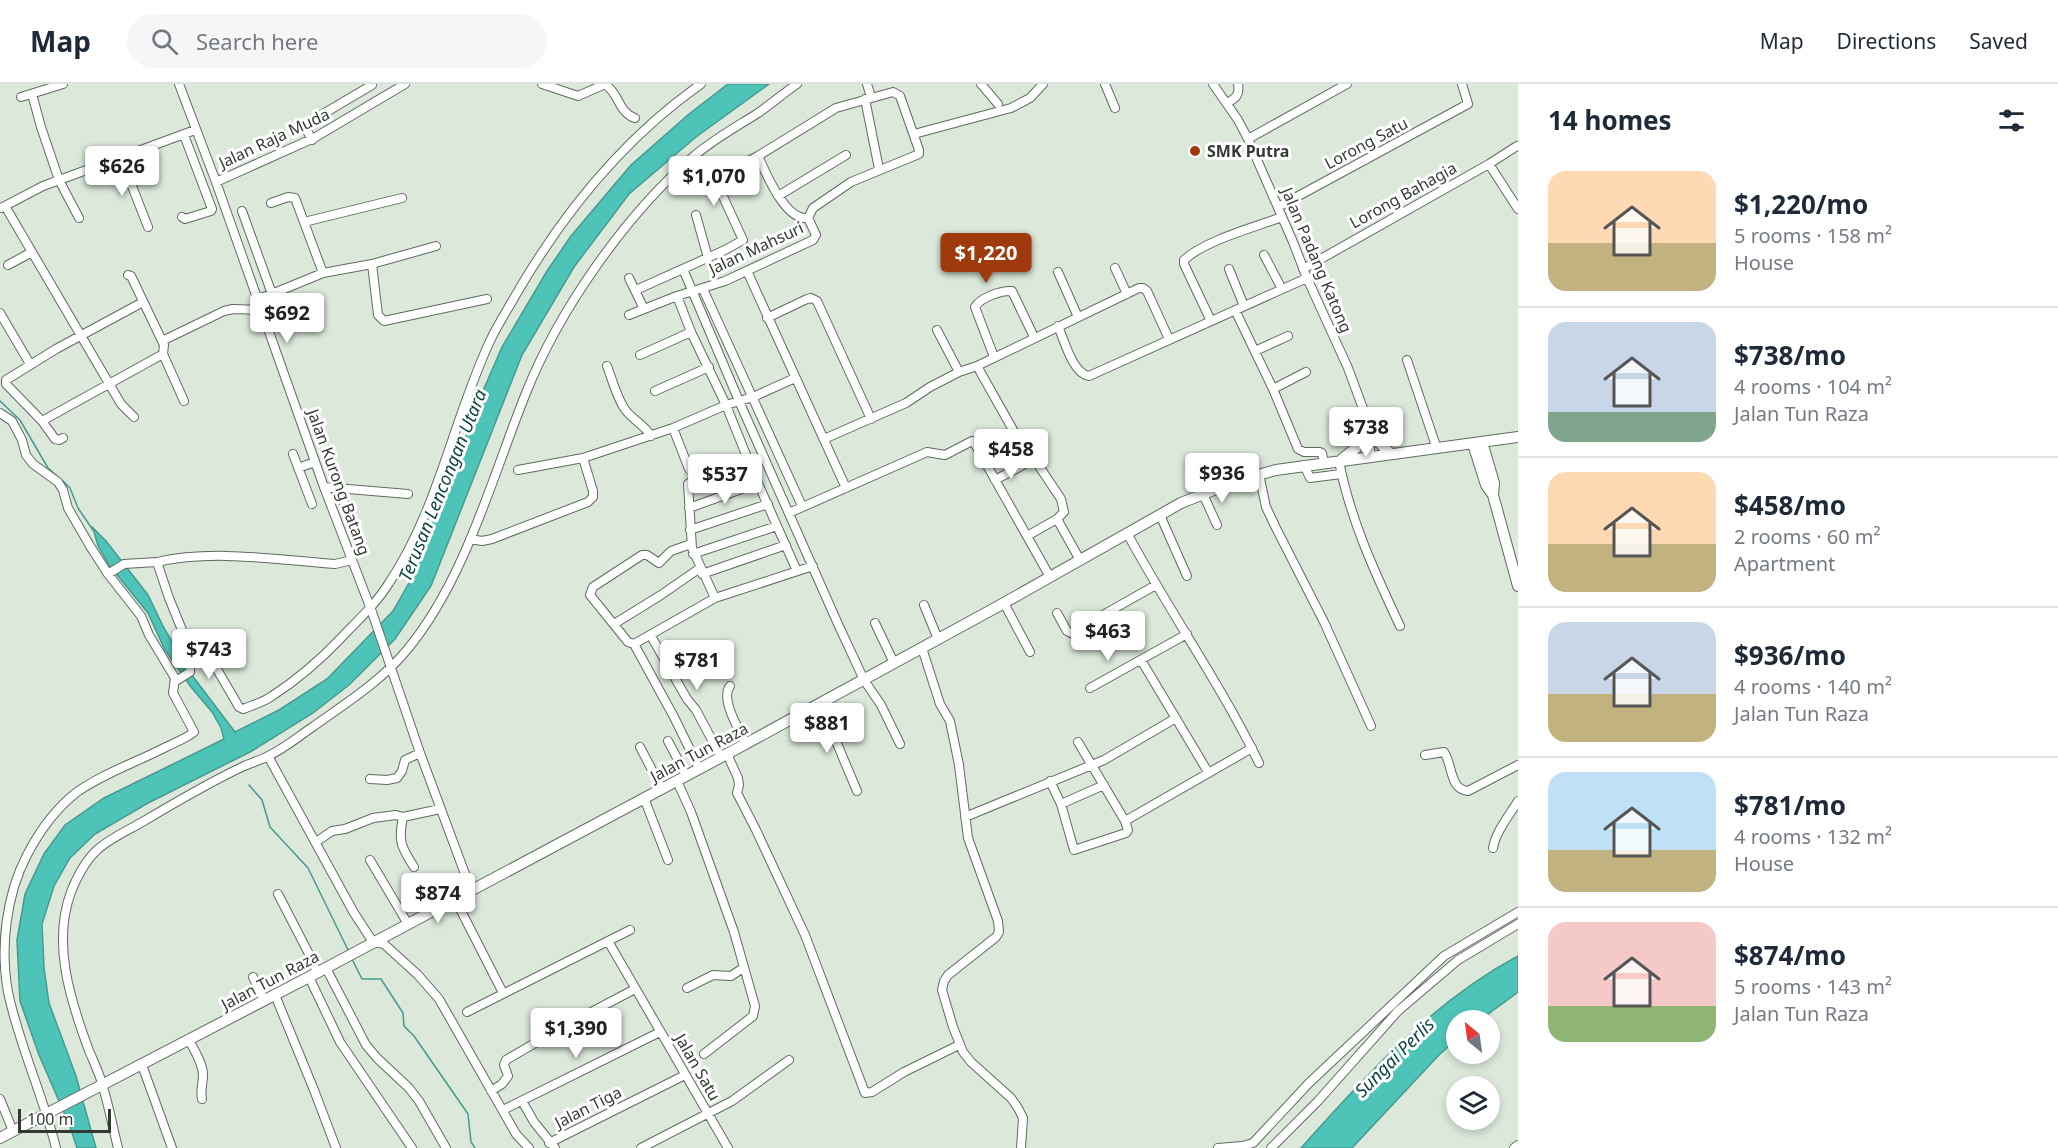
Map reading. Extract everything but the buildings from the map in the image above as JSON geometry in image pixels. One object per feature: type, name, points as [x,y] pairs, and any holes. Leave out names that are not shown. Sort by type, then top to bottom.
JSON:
[{"type":"main road","points":[[1339,461],[1356,448],[1367,431],[1391,454]]},
{"type":"main road","name":"Jalan Tun Raza","points":[[0,1138],[103,1086],[724,756],[1050,578],[1160,514],[1203,494],[1259,474],[1304,465],[1518,437]]},
{"type":"main road","points":[[1478,443],[1494,483],[1493,495],[1518,586]]},
{"type":"street","points":[[21,98],[63,84]]},
{"type":"street","name":"Jalan Kurong Batang","points":[[179,84],[471,890]]},
{"type":"street","name":"Jalan Raja Muda","points":[[216,182],[312,140],[405,84]]},
{"type":"street","points":[[543,84],[578,96],[606,85],[626,113],[635,118]]},
{"type":"street","points":[[190,648],[199,645],[204,647],[239,707],[243,709],[271,697],[322,658],[371,610],[389,584],[424,518],[474,379],[491,340],[534,264],[559,226],[623,152],[666,111],[701,84]]},
{"type":"street","points":[[118,1148],[103,1086],[75,1011],[63,947],[65,917],[72,891],[93,853],[242,767],[268,756],[357,695],[391,667],[406,651],[447,587],[470,539],[528,388],[579,291],[610,247],[663,185],[693,156],[797,84]]},
{"type":"street","points":[[867,84],[879,169]]},
{"type":"street","points":[[981,84],[998,104]]},
{"type":"street","points":[[914,134],[1011,108],[1030,98],[1042,84]]},
{"type":"street","points":[[1105,84],[1115,108]]},
{"type":"street","name":"Jalan Padang Katong","points":[[1213,84],[1248,139],[1353,380],[1365,414],[1371,456]]},
{"type":"street","points":[[1227,103],[1237,98],[1238,84]]},
{"type":"street","points":[[1248,139],[1347,84]]},
{"type":"street","name":"Lorong Satu","points":[[1278,207],[1468,105],[1462,84]]},
{"type":"street","points":[[312,140],[305,127],[306,124],[372,85]]},
{"type":"street","points":[[636,290],[743,240],[720,190],[721,177],[836,108],[893,92],[898,94],[920,150],[919,154],[851,182],[813,208],[808,220],[789,209],[778,196],[758,156]]},
{"type":"street","points":[[32,94],[59,180],[79,218]]},
{"type":"street","points":[[134,417],[121,404],[32,252],[2,208],[32,191],[59,180],[195,130]]},
{"type":"street","points":[[182,217],[186,219],[212,209],[184,135]]},
{"type":"street","name":"Lorong Bahagia","points":[[1303,269],[1517,146]]},
{"type":"street","points":[[778,196],[846,155]]},
{"type":"street","points":[[121,158],[148,227]]},
{"type":"street","points":[[1489,164],[1518,209]]},
{"type":"street","points":[[271,203],[288,197],[294,198],[323,273]]},
{"type":"street","points":[[304,222],[402,198]]},
{"type":"street","points":[[242,211],[272,294]]},
{"type":"street","points":[[696,215],[708,258]]},
{"type":"street","points":[[1211,321],[1184,260],[1189,255],[1216,242],[1282,217]]},
{"type":"street","name":"Jalan Mahsuri","points":[[629,315],[677,296],[704,289],[813,240],[816,235],[808,220]]},
{"type":"street","points":[[256,300],[323,273],[372,264],[436,246]]},
{"type":"street","points":[[8,265],[32,252]]},
{"type":"street","points":[[1264,255],[1282,289]]},
{"type":"street","points":[[372,264],[378,315],[384,321],[487,299]]},
{"type":"street","points":[[1115,268],[1127,294]]},
{"type":"street","points":[[683,269],[738,401],[864,680],[881,705],[900,744]]},
{"type":"street","points":[[1229,269],[1244,306]]},
{"type":"street","points":[[747,271],[846,488]]},
{"type":"street","points":[[1058,272],[1078,317]]},
{"type":"street","points":[[128,275],[131,276],[162,340],[163,354],[184,401]]},
{"type":"street","points":[[629,278],[644,309]]},
{"type":"street","points":[[1058,326],[1076,368],[1085,376],[1307,278]]},
{"type":"street","points":[[824,439],[906,403],[959,372],[977,366],[1139,288],[1145,289],[1169,339]]},
{"type":"street","points":[[704,289],[802,506]]},
{"type":"street","points":[[994,357],[975,307],[978,302],[1004,291],[1012,291],[1034,337]]},
{"type":"street","points":[[677,296],[797,571]]},
{"type":"street","points":[[767,318],[807,299],[817,301],[871,419]]},
{"type":"street","points":[[63,438],[56,439],[6,384],[6,380],[30,364],[143,302]]},
{"type":"street","points":[[162,340],[224,311],[260,310]]},
{"type":"street","points":[[1235,310],[1273,389],[1298,449],[1304,453],[1322,453],[1324,463]]},
{"type":"street","points":[[1,315],[30,364]]},
{"type":"street","points":[[937,330],[959,372]]},
{"type":"street","points":[[640,355],[691,332]]},
{"type":"street","points":[[1255,351],[1288,336]]},
{"type":"street","points":[[42,421],[163,354]]},
{"type":"street","points":[[1407,360],[1437,449]]},
{"type":"street","points":[[607,366],[624,408],[646,427],[651,436]]},
{"type":"street","points":[[977,366],[1026,453],[1027,459],[1023,465],[996,480]]},
{"type":"street","points":[[655,391],[709,367]]},
{"type":"street","points":[[1273,389],[1306,372]]},
{"type":"street","points":[[518,470],[583,458],[651,436],[726,405],[753,397],[795,378]]},
{"type":"street","points":[[0,413],[12,422],[22,440],[26,455],[33,464],[58,482],[68,508],[141,616],[149,635],[168,662],[183,676]]},
{"type":"street","points":[[674,428],[689,469]]},
{"type":"street","points":[[789,513],[927,452],[945,455],[969,441],[975,444],[1050,578]]},
{"type":"street","points":[[293,454],[312,504]]},
{"type":"street","points":[[470,539],[482,542],[492,539],[588,502],[593,497],[593,491],[583,458]]},
{"type":"street","points":[[715,598],[692,549],[688,484],[692,480],[747,458]]},
{"type":"street","points":[[328,459],[346,508]]},
{"type":"street","points":[[1339,461],[1358,527],[1400,626]]},
{"type":"street","points":[[298,468],[315,462]]},
{"type":"street","points":[[1304,465],[1310,478],[1341,474]]},
{"type":"street","points":[[1027,536],[1062,516],[1064,507],[1039,466]]},
{"type":"street","points":[[1259,474],[1266,507],[1324,622],[1371,726]]},
{"type":"street","points":[[689,508],[758,483]]},
{"type":"street","points":[[324,487],[408,494]]},
{"type":"street","points":[[1203,494],[1217,525]]},
{"type":"street","points":[[690,530],[768,504]]},
{"type":"street","points":[[1160,514],[1187,576]]},
{"type":"street","points":[[1058,519],[1080,560]]},
{"type":"street","points":[[699,768],[670,708],[634,644],[628,642],[591,598],[590,592],[593,587],[642,555],[648,555],[658,563],[671,551],[692,549],[777,526]]},
{"type":"street","points":[[1127,533],[1259,762]]},
{"type":"street","points":[[614,624],[701,571],[786,545]]},
{"type":"street","points":[[110,573],[124,564],[195,556],[217,555],[335,564],[352,561]]},
{"type":"street","points":[[56,1148],[49,1112],[17,1026],[7,990],[4,935],[12,894],[21,868],[37,837],[62,804],[97,780],[194,734],[194,730],[173,693],[192,657],[157,562]]},
{"type":"street","points":[[634,644],[715,598],[813,566]]},
{"type":"street","points":[[1057,613],[1067,631],[1071,633],[1156,585]]},
{"type":"street","points":[[1004,603],[1030,652]]},
{"type":"street","points":[[924,605],[938,639]]},
{"type":"street","points":[[875,623],[894,663]]},
{"type":"street","points":[[1090,688],[1187,634]]},
{"type":"street","points":[[651,636],[687,699],[694,706],[738,778],[740,785],[737,793],[805,935],[865,1093],[872,1092],[914,1067],[959,1045]]},
{"type":"street","points":[[922,648],[940,704],[950,721],[959,765],[968,838],[999,928],[996,937],[948,975],[942,985],[943,996],[959,1045],[971,1062],[1015,1102],[1023,1118],[1021,1148]]},
{"type":"street","points":[[1141,660],[1208,772]]},
{"type":"street","points":[[730,686],[727,690],[729,705],[746,743]]},
{"type":"street","points":[[816,705],[828,722],[857,791]]},
{"type":"street","points":[[965,816],[1104,760],[1176,718]]},
{"type":"street","points":[[668,741],[729,916],[755,1011],[746,1023],[704,1054]]},
{"type":"street","points":[[1050,781],[1061,804],[1074,850],[1124,836],[1128,830],[1125,821],[1078,742]]},
{"type":"street","points":[[640,747],[662,789]]},
{"type":"street","points":[[1125,821],[1252,748]]},
{"type":"street","points":[[370,779],[397,778],[405,760],[420,753]]},
{"type":"street","points":[[1425,754],[1444,753],[1450,762],[1456,786],[1461,790],[1468,790],[1518,765]]},
{"type":"street","points":[[268,756],[354,913],[373,942],[384,944],[418,975],[439,999],[516,1134],[529,1148]]},
{"type":"street","points":[[1061,804],[1104,785]]},
{"type":"street","points":[[644,798],[668,860]]},
{"type":"street","points":[[1493,848],[1503,825],[1518,801]]},
{"type":"street","points":[[316,842],[332,831],[345,829],[374,818],[396,815],[403,817],[441,809]]},
{"type":"street","points":[[403,817],[401,845],[414,867]]},
{"type":"street","points":[[370,860],[408,924]]},
{"type":"street","points":[[278,894],[317,972],[340,1042],[412,1148]]},
{"type":"street","points":[[455,899],[503,993]]},
{"type":"street","points":[[1218,1148],[1253,1143],[1309,1083],[1444,956],[1518,912]]},
{"type":"street","points":[[1271,1148],[1318,1101],[1398,1011],[1458,960],[1518,924]]},
{"type":"street","points":[[467,1012],[630,930]]},
{"type":"street","name":"Jalan Satu","points":[[608,941],[729,1148]]},
{"type":"street","points":[[687,988],[713,975],[731,976],[743,968]]},
{"type":"street","points":[[317,972],[366,1045],[419,1101],[446,1148]]},
{"type":"street","points":[[253,977],[264,1000]]},
{"type":"street","points":[[491,1091],[502,1084],[508,1076],[504,1065],[506,1060],[635,988]]},
{"type":"street","points":[[275,995],[336,1148]]},
{"type":"street","points":[[503,1110],[660,1032]]},
{"type":"street","points":[[189,1040],[200,1061],[203,1073],[200,1086],[202,1099]]},
{"type":"street","points":[[641,1148],[732,1101],[789,1060]]},
{"type":"street","points":[[142,1065],[170,1147]]},
{"type":"street","name":"Jalan Tiga","points":[[522,1101],[552,1145],[685,1076]]},
{"type":"street","points":[[0,1099],[13,1131]]},
{"type":"street","points":[[1514,1148],[1518,1145]]},
{"type":"water","points":[[728,84],[769,84],[696,137],[629,194],[574,267],[522,355],[431,586],[395,639],[349,685],[313,713],[250,752],[148,803],[95,834],[70,858],[54,886],[42,924],[44,968],[49,1003],[76,1076],[96,1148],[77,1148],[39,1055],[20,1001],[17,940],[25,894],[44,854],[65,825],[104,798],[224,739],[212,712],[165,650],[148,613],[109,565],[98,546],[93,528],[148,595],[188,670],[235,732],[279,710],[327,679],[393,611],[413,576],[482,393],[502,347],[547,271],[571,236],[631,165],[689,114]]},
{"type":"water","name":"Sungai Perlis","points":[[1518,956],[1518,992],[1494,1010],[1446,1010],[1446,1049],[1352,1148],[1301,1148],[1401,1042],[1457,995]]},
{"type":"waterway","points":[[0,401],[20,420],[48,468],[57,476]]},
{"type":"waterway","points":[[63,481],[70,488],[78,508],[93,530]]},
{"type":"waterway","points":[[249,785],[262,800],[270,827],[308,868],[349,952]]},
{"type":"waterway","points":[[352,959],[362,979],[381,979],[403,1013],[404,1026],[414,1036],[468,1114],[471,1142],[475,1148]]},
{"type":"place","name":"SMK Putra","points":[[1195,151]]},
{"type":"water label","name":"Terusan Lencongan Utara","points":[[442,485]]}]
